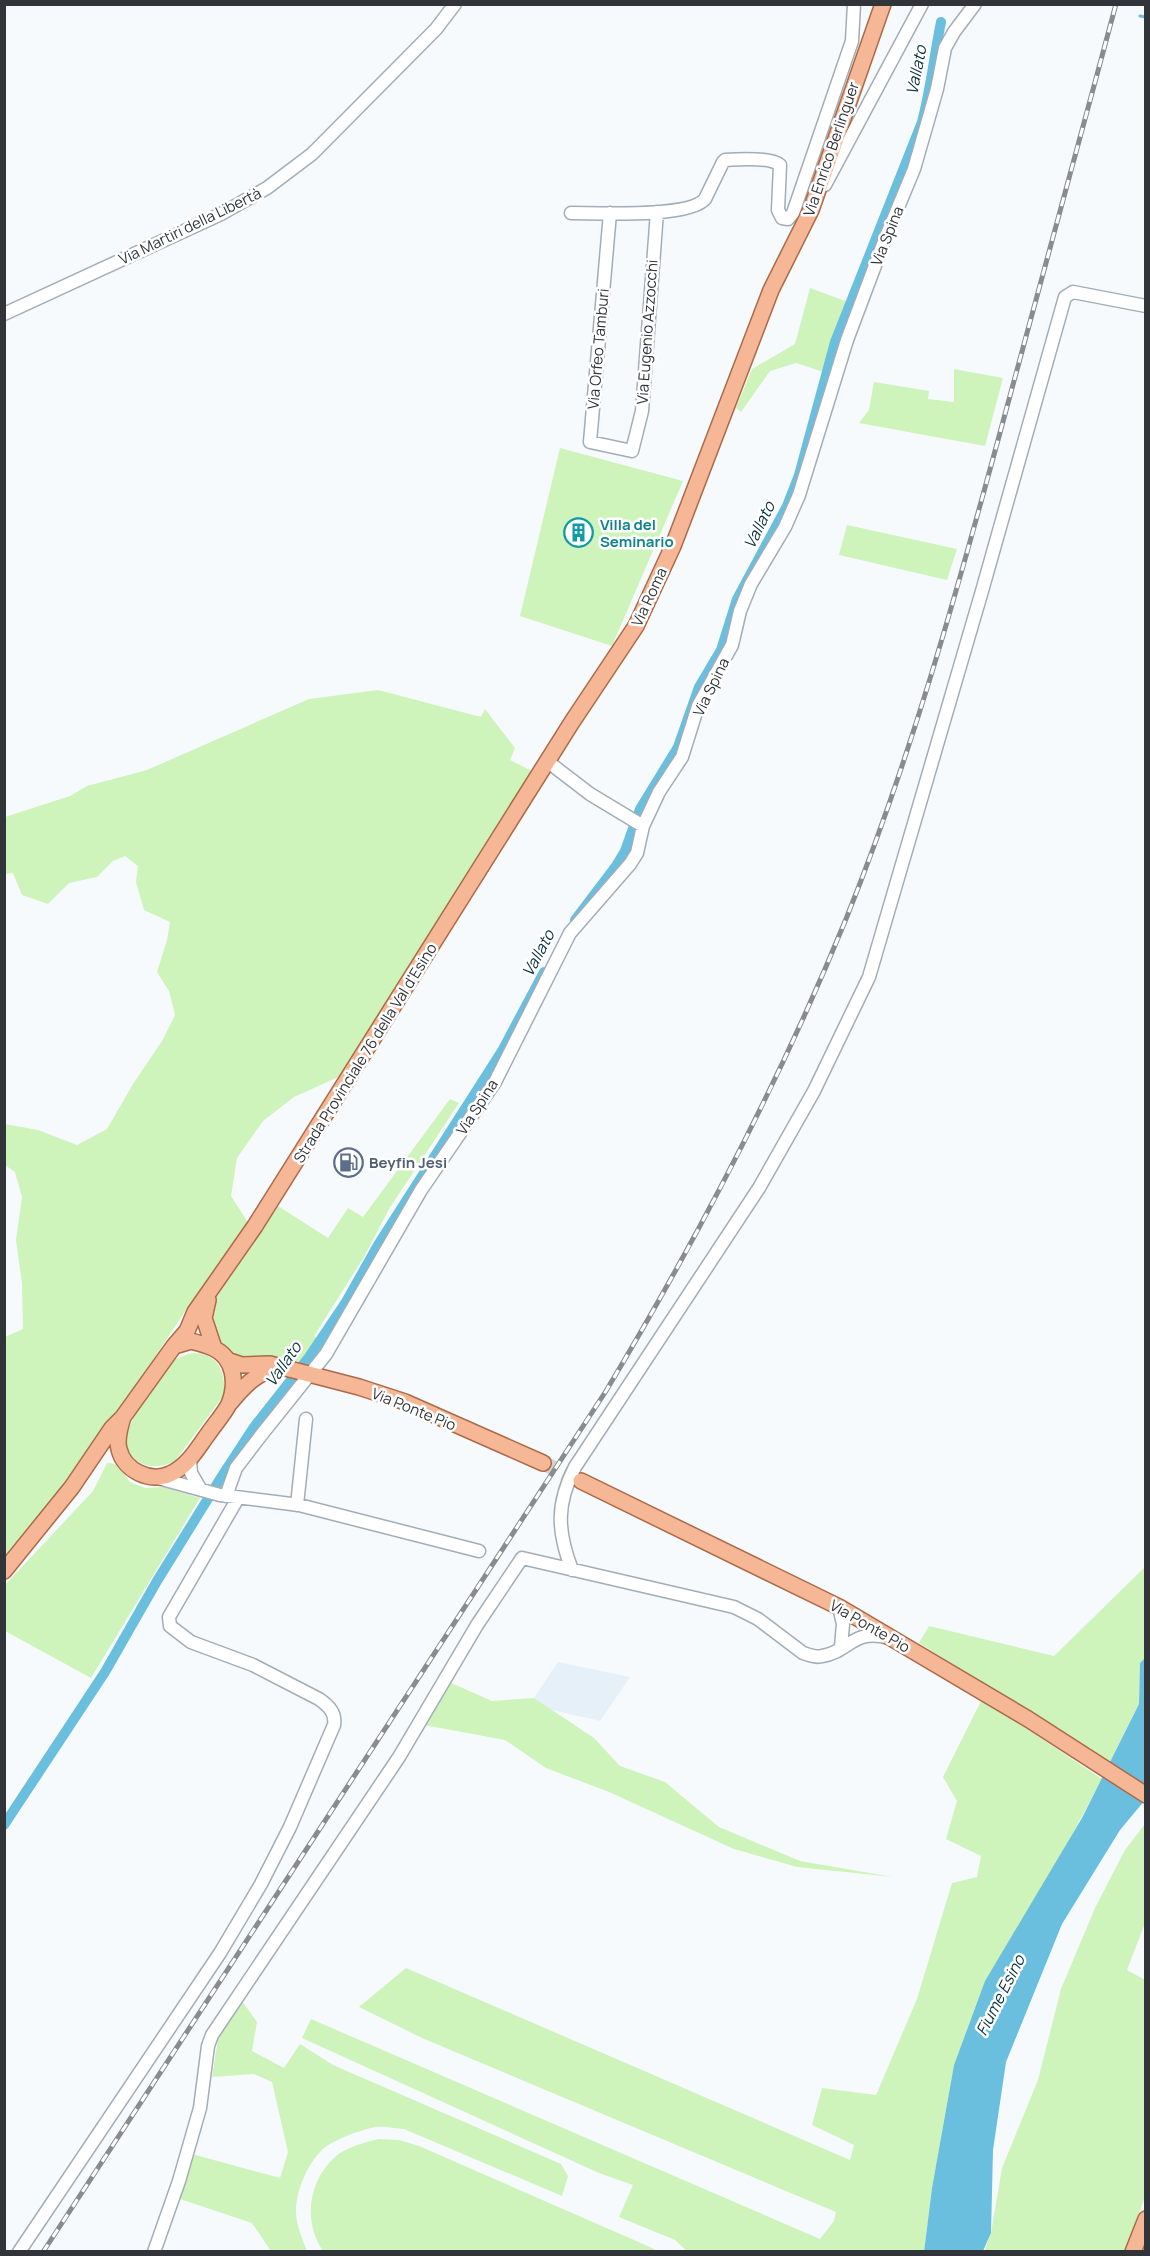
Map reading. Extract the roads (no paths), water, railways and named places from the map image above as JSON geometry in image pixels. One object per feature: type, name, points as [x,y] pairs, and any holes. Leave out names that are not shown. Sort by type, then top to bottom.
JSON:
[{"type":"main road","name":"Via Enrico Berlinguer","points":[[771,290],[812,210],[883,4]]},
{"type":"main road","name":"Via Roma","points":[[514,815],[636,626],[673,546],[771,290]]},
{"type":"main road","name":"Strada Provinciale 76 della Val d'Esino","points":[[72,1486],[112,1428],[123,1417],[187,1330],[195,1312],[255,1226],[514,815]]},
{"type":"main road","name":"Strada Provinciale 76 della Val d'Esino","points":[[212,1288],[204,1318],[214,1348]]},
{"type":"main road","points":[[174,1346],[191,1341],[214,1348],[227,1359],[234,1376],[228,1405]]},
{"type":"main road","name":"Via Ponte Pio","points":[[227,1359],[242,1365],[259,1364],[308,1373],[405,1402],[543,1463]]},
{"type":"main road","points":[[4,1571],[72,1486],[96,1461],[111,1454],[122,1455],[140,1474],[158,1478],[179,1469],[190,1459],[228,1405],[254,1378],[265,1371],[285,1368]]},
{"type":"main road","name":"Strada Provinciale 76 della Val d'Esino","points":[[122,1455],[118,1442],[123,1417]]},
{"type":"main road","name":"Via Ponte Pio","points":[[581,1481],[861,1619],[1028,1719],[1146,1794]]},
{"type":"main road","points":[[1133,2252],[1146,2218]]},
{"type":"street","name":"Via Martiri della Libertà","points":[[4,314],[221,214],[267,188],[312,154],[436,29],[455,4]]},
{"type":"street","points":[[571,213],[657,212],[691,208],[702,204],[725,159],[774,161],[780,165],[778,210],[782,218],[788,219],[793,213],[852,41],[854,4]]},
{"type":"street","points":[[812,210],[922,4]]},
{"type":"street","name":"Via Spina","points":[[20,2252],[220,1953],[261,1884],[290,1827],[334,1725],[335,1718],[328,1705],[253,1665],[191,1642],[170,1626],[169,1617],[228,1496],[237,1468],[308,1373],[326,1354],[421,1190],[495,1082],[570,933],[637,853],[638,823],[682,757],[698,706],[732,645],[740,611],[751,584],[770,557],[799,495],[847,340],[914,169],[937,89],[945,48],[969,7]]},
{"type":"street","name":"Via Eugenio Azzocchi","points":[[632,451],[642,411],[657,212]]},
{"type":"street","name":"Via Orfeo Tamburi","points":[[610,213],[590,442],[632,451]]},
{"type":"street","points":[[572,1570],[562,1545],[560,1511],[571,1475],[759,1188],[814,1091],[869,977],[1065,297],[1073,292],[1146,306]]},
{"type":"street","points":[[547,761],[590,794],[638,823]]},
{"type":"street","points":[[297,1505],[306,1419]]},
{"type":"street","points":[[190,1459],[191,1473],[203,1491]]},
{"type":"street","points":[[158,1478],[228,1496],[297,1505],[479,1551]]},
{"type":"street","points":[[154,2252],[179,2181],[200,2108],[208,2046],[218,2025],[399,1757],[477,1625],[522,1558],[734,1607],[758,1619],[804,1653],[812,1656],[822,1657],[858,1638],[872,1636],[895,1640]]},
{"type":"street","points":[[839,1607],[843,1624],[840,1648]]},
{"type":"street","points":[[840,1648],[846,1630],[861,1619]]},
{"type":"street","points":[[858,1638],[862,1630],[861,1619]]},
{"type":"water","name":"Fiume Esino","points":[[1145,1658],[1145,1800],[1120,1830],[1062,1924],[1006,2062],[993,2150],[991,2233],[983,2251],[924,2252],[932,2188],[954,2065],[985,1981],[1082,1818],[1139,1704],[1140,1663]]},
{"type":"waterway","points":[[1140,16],[1146,17]]},
{"type":"waterway","name":"Vallato","points":[[575,920],[625,851],[640,809],[678,747],[699,687],[721,650],[737,599],[787,506],[799,475],[835,342],[922,122],[941,22]]},
{"type":"waterway","name":"Vallato","points":[[4,1825],[105,1672],[157,1581],[254,1427],[309,1357],[346,1302],[378,1245],[502,1051],[544,972]]},
{"type":"tunnel","points":[[543,1463],[581,1481]]},
{"type":"railway","points":[[43,2252],[606,1391],[704,1218],[765,1100],[846,919],[891,799],[931,677],[967,553],[1116,4]]},
{"type":"place","name":"Villa del Seminario","points":[[579,533]]},
{"type":"place","name":"Beyfin Jesi","points":[[348,1162]]}]
